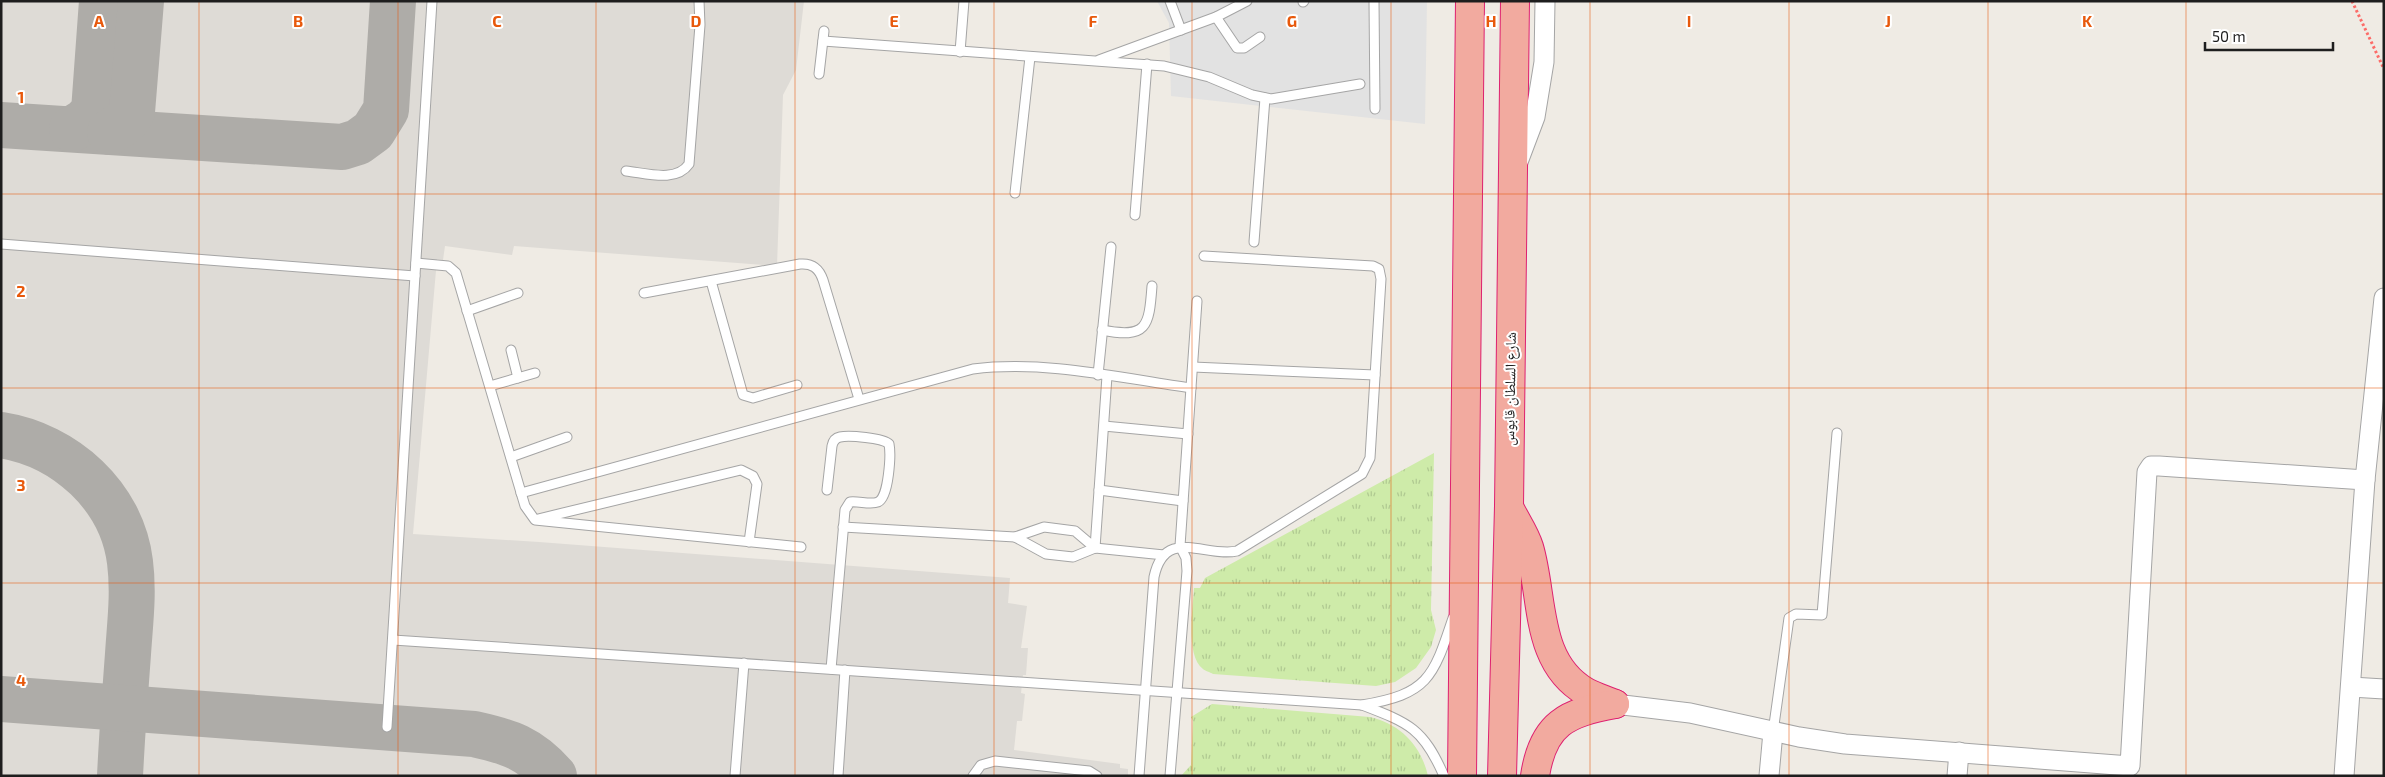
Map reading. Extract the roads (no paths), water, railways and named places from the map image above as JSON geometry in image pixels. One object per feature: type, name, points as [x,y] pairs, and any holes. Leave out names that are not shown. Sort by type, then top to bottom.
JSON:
[{"type":"highway","points":[[1462,776],[1470,1]]},
{"type":"highway","name":"شارع السلطان قابوس","points":[[1502,776],[1515,1]]},
{"type":"highway","points":[[1508,506],[1528,546],[1546,639],[1553,660],[1569,679],[1586,692],[1615,704]]},
{"type":"highway","points":[[1535,776],[1541,749],[1561,722],[1586,709],[1615,704]]},
{"type":"street","points":[[1513,177],[1535,117],[1544,62],[1545,1]]},
{"type":"street","points":[[2344,776],[2365,480],[2379,396],[2384,298]]},
{"type":"street","points":[[1615,704],[1690,713],[1773,732],[1845,744],[2130,766],[2147,472],[2151,466],[2365,480]]},
{"type":"street","points":[[2351,687],[2384,689]]},
{"type":"street","points":[[1769,776],[1773,732]]},
{"type":"street","points":[[1956,776],[1959,752]]},
{"type":"lane","points":[[387,727],[432,1]]},
{"type":"lane","points":[[626,171],[671,175],[681,172],[688,164],[699,35],[699,1]]},
{"type":"lane","points":[[960,52],[964,1]]},
{"type":"lane","points":[[1170,1],[1181,30]]},
{"type":"lane","points":[[1096,61],[1216,17],[1247,1]]},
{"type":"lane","points":[[1374,1],[1375,109]]},
{"type":"lane","points":[[1216,17],[1237,48],[1244,48],[1260,37]]},
{"type":"lane","points":[[819,74],[824,31]]},
{"type":"lane","points":[[823,41],[1147,64],[1194,72],[1265,98],[1281,99],[1360,84]]},
{"type":"lane","points":[[1015,192],[1030,57]]},
{"type":"lane","points":[[1135,215],[1147,64]]},
{"type":"lane","points":[[1254,242],[1265,98]]},
{"type":"lane","points":[[1,244],[415,276]]},
{"type":"lane","points":[[1095,548],[1104,426],[1102,330],[1111,247]]},
{"type":"lane","points":[[1139,776],[1154,577],[1158,562],[1164,555],[1180,546],[1227,552],[1237,551],[1362,474],[1370,458],[1381,279],[1380,272],[1376,267],[1204,256]]},
{"type":"lane","points":[[416,263],[448,266],[454,270],[468,311],[527,512],[535,520],[801,547]]},
{"type":"lane","points":[[644,293],[806,263],[817,269],[823,280],[859,399]]},
{"type":"lane","points":[[711,281],[743,395],[750,398],[797,385]]},
{"type":"lane","points":[[1102,330],[1126,334],[1140,330],[1150,313],[1152,286]]},
{"type":"lane","points":[[468,311],[518,293]]},
{"type":"lane","points":[[1170,776],[1187,571],[1186,558],[1180,546],[1197,301]]},
{"type":"lane","points":[[511,350],[518,378]]},
{"type":"lane","points":[[521,493],[958,372],[989,367],[1037,366],[1191,388]]},
{"type":"lane","points":[[1193,368],[1375,375]]},
{"type":"lane","points":[[490,386],[535,373]]},
{"type":"lane","points":[[1104,426],[1188,434]]},
{"type":"lane","points":[[1773,732],[1789,618],[1796,614],[1822,615],[1837,432]]},
{"type":"lane","points":[[510,457],[567,437]]},
{"type":"lane","points":[[827,490],[832,446],[835,439],[841,437],[880,440],[889,444],[885,494],[876,502],[850,502],[845,510],[831,669]]},
{"type":"lane","points":[[535,520],[741,470],[753,476],[757,484],[749,542]]},
{"type":"lane","points":[[1099,490],[1183,501]]},
{"type":"lane","points":[[843,527],[1015,537],[1040,528],[1070,530],[1080,533],[1095,548]]},
{"type":"lane","points":[[1015,537],[1046,554],[1073,557],[1095,548],[1164,555]]},
{"type":"lane","points":[[393,640],[1362,705],[1402,696],[1429,676],[1442,653],[1464,586]]},
{"type":"lane","points":[[735,776],[744,663]]},
{"type":"lane","points":[[838,776],[845,670]]},
{"type":"lane","points":[[1362,705],[1401,720],[1420,734],[1433,752],[1444,776]]},
{"type":"lane","points":[[973,776],[981,765],[995,761],[1088,771],[1096,776]]}]
